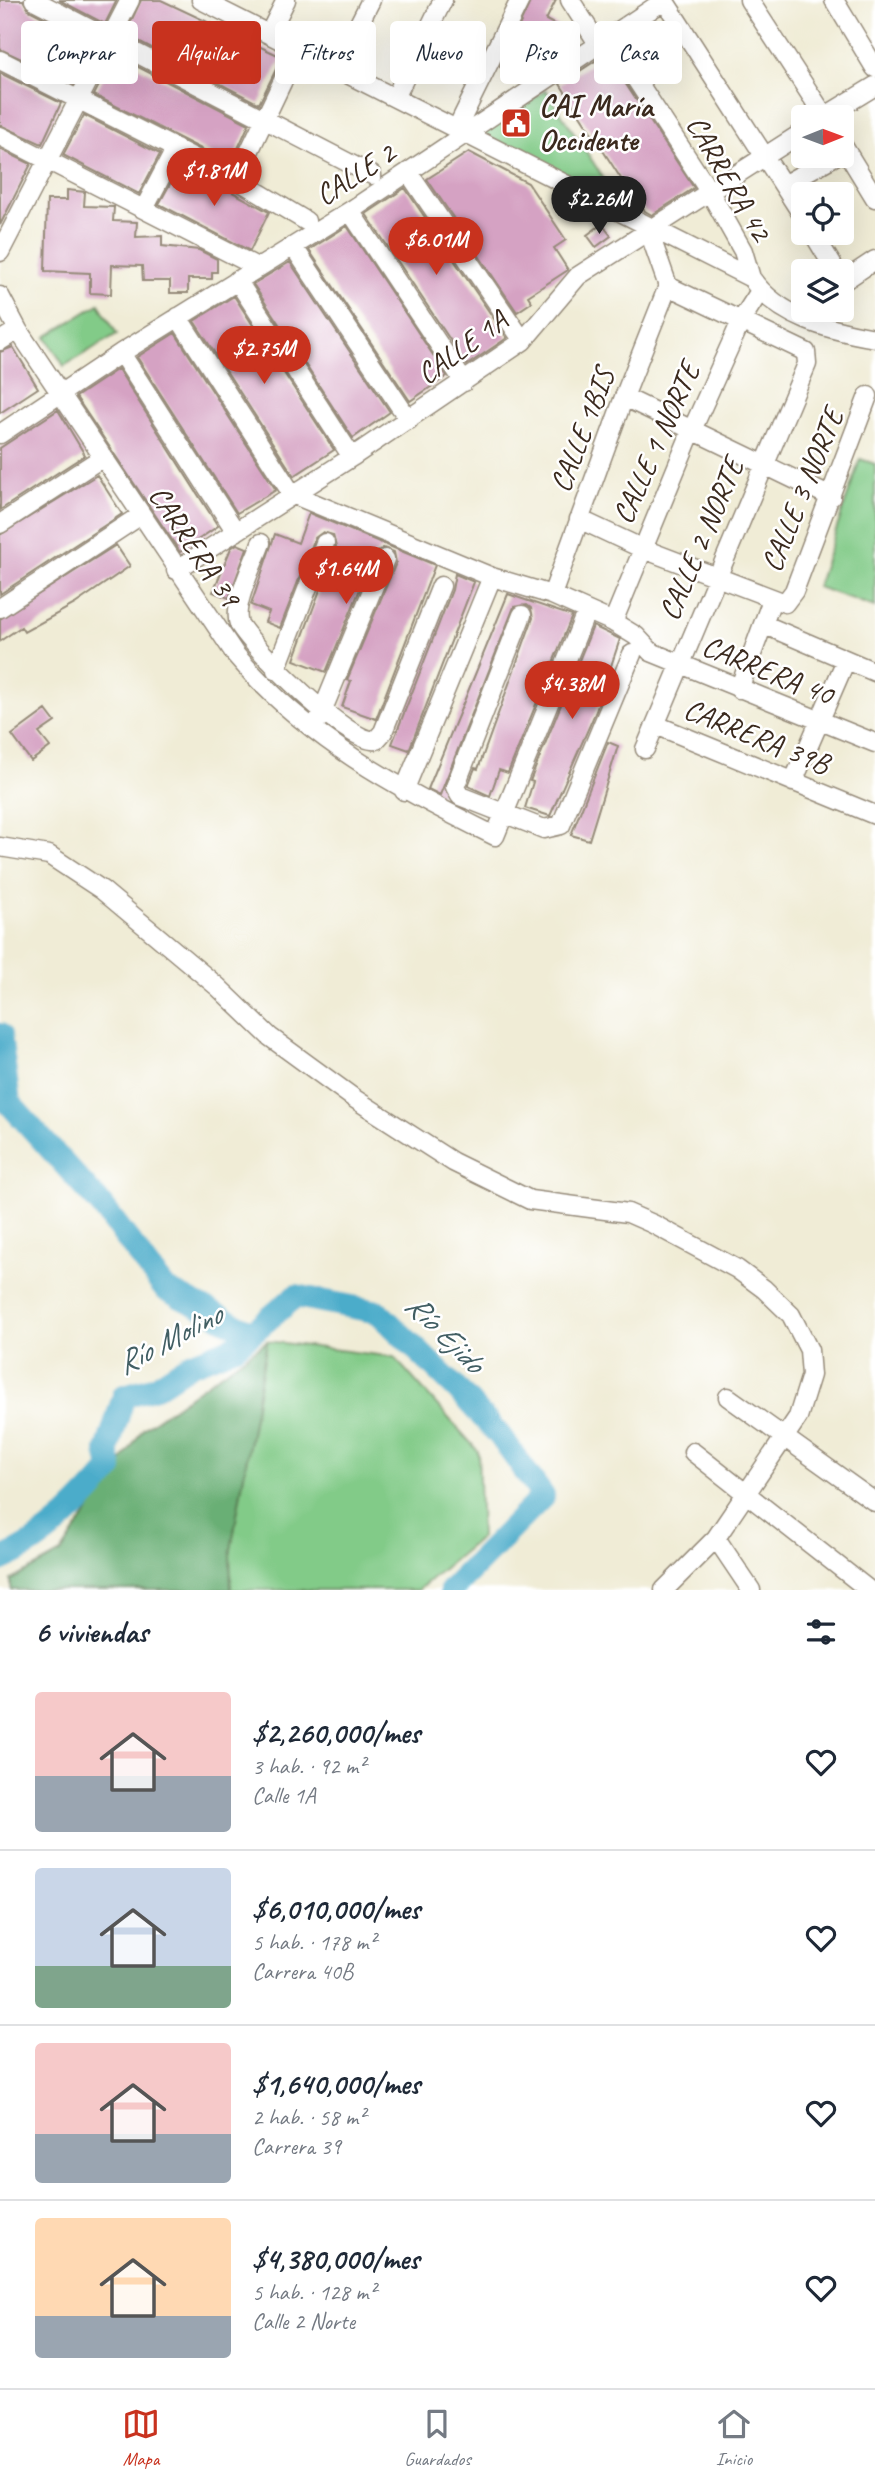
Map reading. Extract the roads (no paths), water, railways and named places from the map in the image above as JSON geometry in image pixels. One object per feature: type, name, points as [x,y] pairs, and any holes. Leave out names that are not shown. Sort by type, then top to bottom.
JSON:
[{"type":"street","points":[[34,0],[75,21]]},
{"type":"street","points":[[118,21],[130,0]]},
{"type":"street","points":[[269,34],[286,0]]},
{"type":"street","points":[[360,21],[371,0]]},
{"type":"street","points":[[395,98],[443,0]]},
{"type":"street","points":[[460,132],[520,0]]},
{"type":"street","name":"CARRERA 42","points":[[570,0],[594,29]]},
{"type":"street","points":[[665,0],[791,195]]},
{"type":"street","name":"CALLE 2","points":[[634,21],[665,0]]},
{"type":"street","points":[[749,0],[817,105]]},
{"type":"street","points":[[834,0],[867,37],[875,68]]},
{"type":"street","points":[[209,2],[275,37]]},
{"type":"street","name":"CALLE 2","points":[[0,434],[121,353],[350,211],[408,172],[460,132],[594,47]]},
{"type":"street","points":[[138,53],[372,175]]},
{"type":"street","points":[[0,60],[236,179],[306,221]]},
{"type":"street","points":[[0,252],[7,216],[49,160],[86,84]]},
{"type":"street","points":[[236,179],[282,84]]},
{"type":"street","points":[[367,84],[755,284],[791,307]]},
{"type":"street","name":"CARRERA 42","points":[[634,84],[711,194],[743,251],[755,284]]},
{"type":"street","points":[[844,105],[875,86]]},
{"type":"street","points":[[0,136],[257,267]]},
{"type":"street","name":"CALLE 1A","points":[[176,570],[352,457],[523,341],[579,276],[649,229],[711,194],[791,140]]},
{"type":"street","points":[[144,209],[176,148]]},
{"type":"street","points":[[785,184],[811,168]]},
{"type":"street","points":[[854,168],[875,198]]},
{"type":"street","points":[[408,172],[523,341]]},
{"type":"street","points":[[350,211],[464,382]]},
{"type":"street","points":[[649,229],[668,286],[742,319]]},
{"type":"street","points":[[293,246],[409,419]]},
{"type":"street","points":[[854,274],[875,260]]},
{"type":"street","points":[[237,280],[352,457]]},
{"type":"street","name":"CALLE 1 NORTE","points":[[613,622],[641,548],[755,284]]},
{"type":"street","name":"CALLE 1BIS","points":[[552,595],[624,397],[668,286]]},
{"type":"street","name":"CARRERA 39","points":[[0,296],[18,330],[62,393],[176,570],[252,674],[313,732],[397,787],[495,836],[504,813]]},
{"type":"street","points":[[178,317],[292,494],[492,577],[552,595],[613,622]]},
{"type":"street","name":"CALLE 2 NORTE","points":[[645,749],[762,464],[807,364],[806,352],[742,319]]},
{"type":"street","points":[[820,322],[840,332],[875,338]]},
{"type":"street","points":[[0,341],[18,330]]},
{"type":"street","points":[[121,353],[236,531]]},
{"type":"street","name":"CALLE 3 NORTE","points":[[739,689],[765,625],[779,602],[794,591],[868,396]]},
{"type":"street","points":[[624,397],[831,497]]},
{"type":"street","points":[[0,524],[103,457]]},
{"type":"street","points":[[0,608],[141,515]]},
{"type":"street","points":[[579,519],[641,548],[779,602]]},
{"type":"street","points":[[261,543],[236,616],[243,630],[276,670],[324,710],[366,740],[379,738],[441,586]]},
{"type":"street","points":[[276,670],[325,543]]},
{"type":"street","points":[[313,732],[385,559]]},
{"type":"street","points":[[397,787],[492,577]]},
{"type":"street","points":[[522,615],[454,787],[460,796],[544,829],[561,825],[632,654]]},
{"type":"street","points":[[504,813],[583,620]]},
{"type":"street","name":"CARRERA 40","points":[[613,622],[636,636],[651,652],[875,743]]},
{"type":"street","points":[[765,625],[875,672]]},
{"type":"street","points":[[793,782],[846,660]]},
{"type":"street","name":"CARRERA 39B","points":[[656,725],[875,816]]},
{"type":"street","points":[[0,847],[48,855],[102,890],[218,987],[270,1037],[355,1099],[453,1161],[530,1200],[618,1212],[640,1219],[737,1269],[764,1289],[791,1315],[809,1350],[811,1375],[798,1417],[785,1440],[744,1494],[716,1538],[664,1590]]},
{"type":"street","points":[[728,1397],[875,1502]]},
{"type":"street","points":[[693,1452],[869,1590]]},
{"type":"street","points":[[716,1538],[748,1589]]},
{"type":"waterway","name":"Río Ejido","points":[[0,1035],[9,1103],[103,1207],[165,1289],[250,1332]]},
{"type":"waterway","name":"Río Ejido","points":[[0,1560],[47,1533],[74,1509],[111,1469],[107,1450],[124,1396],[156,1387],[191,1364],[236,1346],[296,1296],[378,1312],[458,1390],[500,1436],[543,1496],[451,1590]]},
{"type":"place","name":"CAI María Occidente","points":[[516,123]]},
{"type":"water label","name":"Río Molino","points":[[169,1339]]}]
